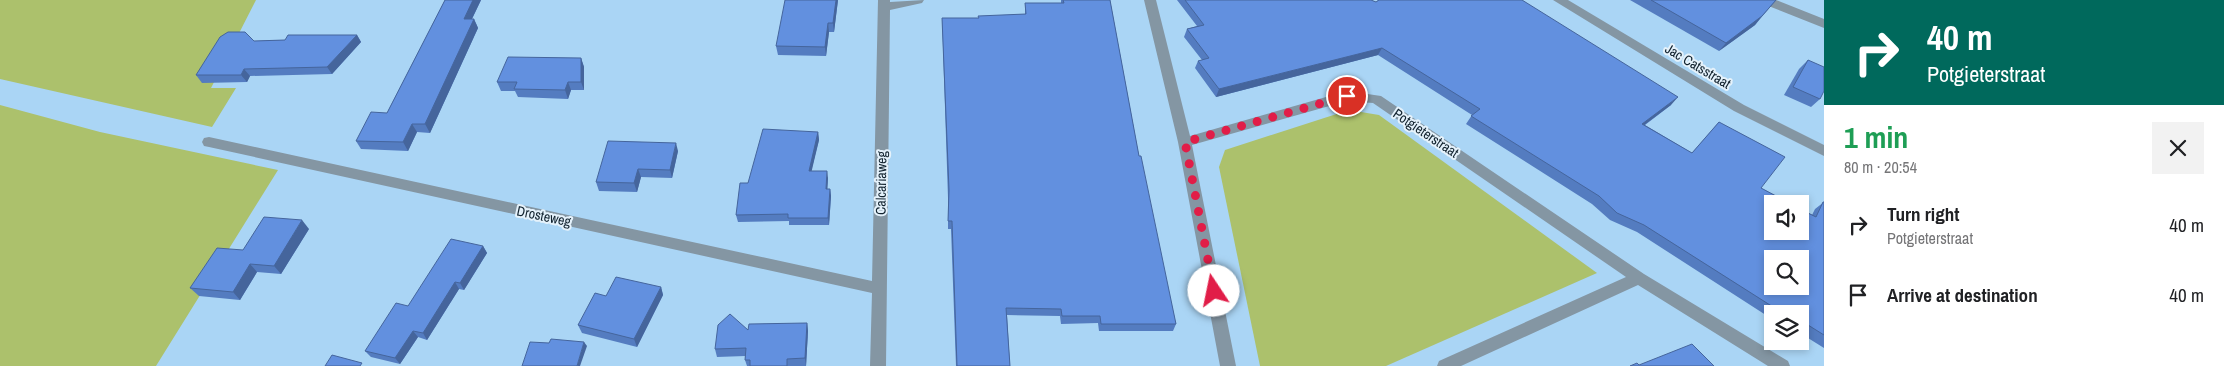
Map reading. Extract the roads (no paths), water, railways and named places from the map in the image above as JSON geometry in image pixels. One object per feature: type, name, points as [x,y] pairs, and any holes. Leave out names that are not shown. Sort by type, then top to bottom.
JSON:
[{"type":"street","points":[[884,3],[918,0]]},
{"type":"street","points":[[1150,0],[1185,142],[1228,366]]},
{"type":"street","name":"Jac Catsstraat","points":[[1559,0],[1739,108],[1824,150]]},
{"type":"street","points":[[1765,0],[1824,24]]},
{"type":"street","name":"Calcariaweg","points":[[878,366],[884,3]]},
{"type":"street","name":"Potgieterstraat","points":[[1185,142],[1347,96],[1376,99],[1638,278],[1782,366]]},
{"type":"street","name":"Drosteweg","points":[[209,142],[880,289]]},
{"type":"street","points":[[1445,366],[1638,278]]}]
